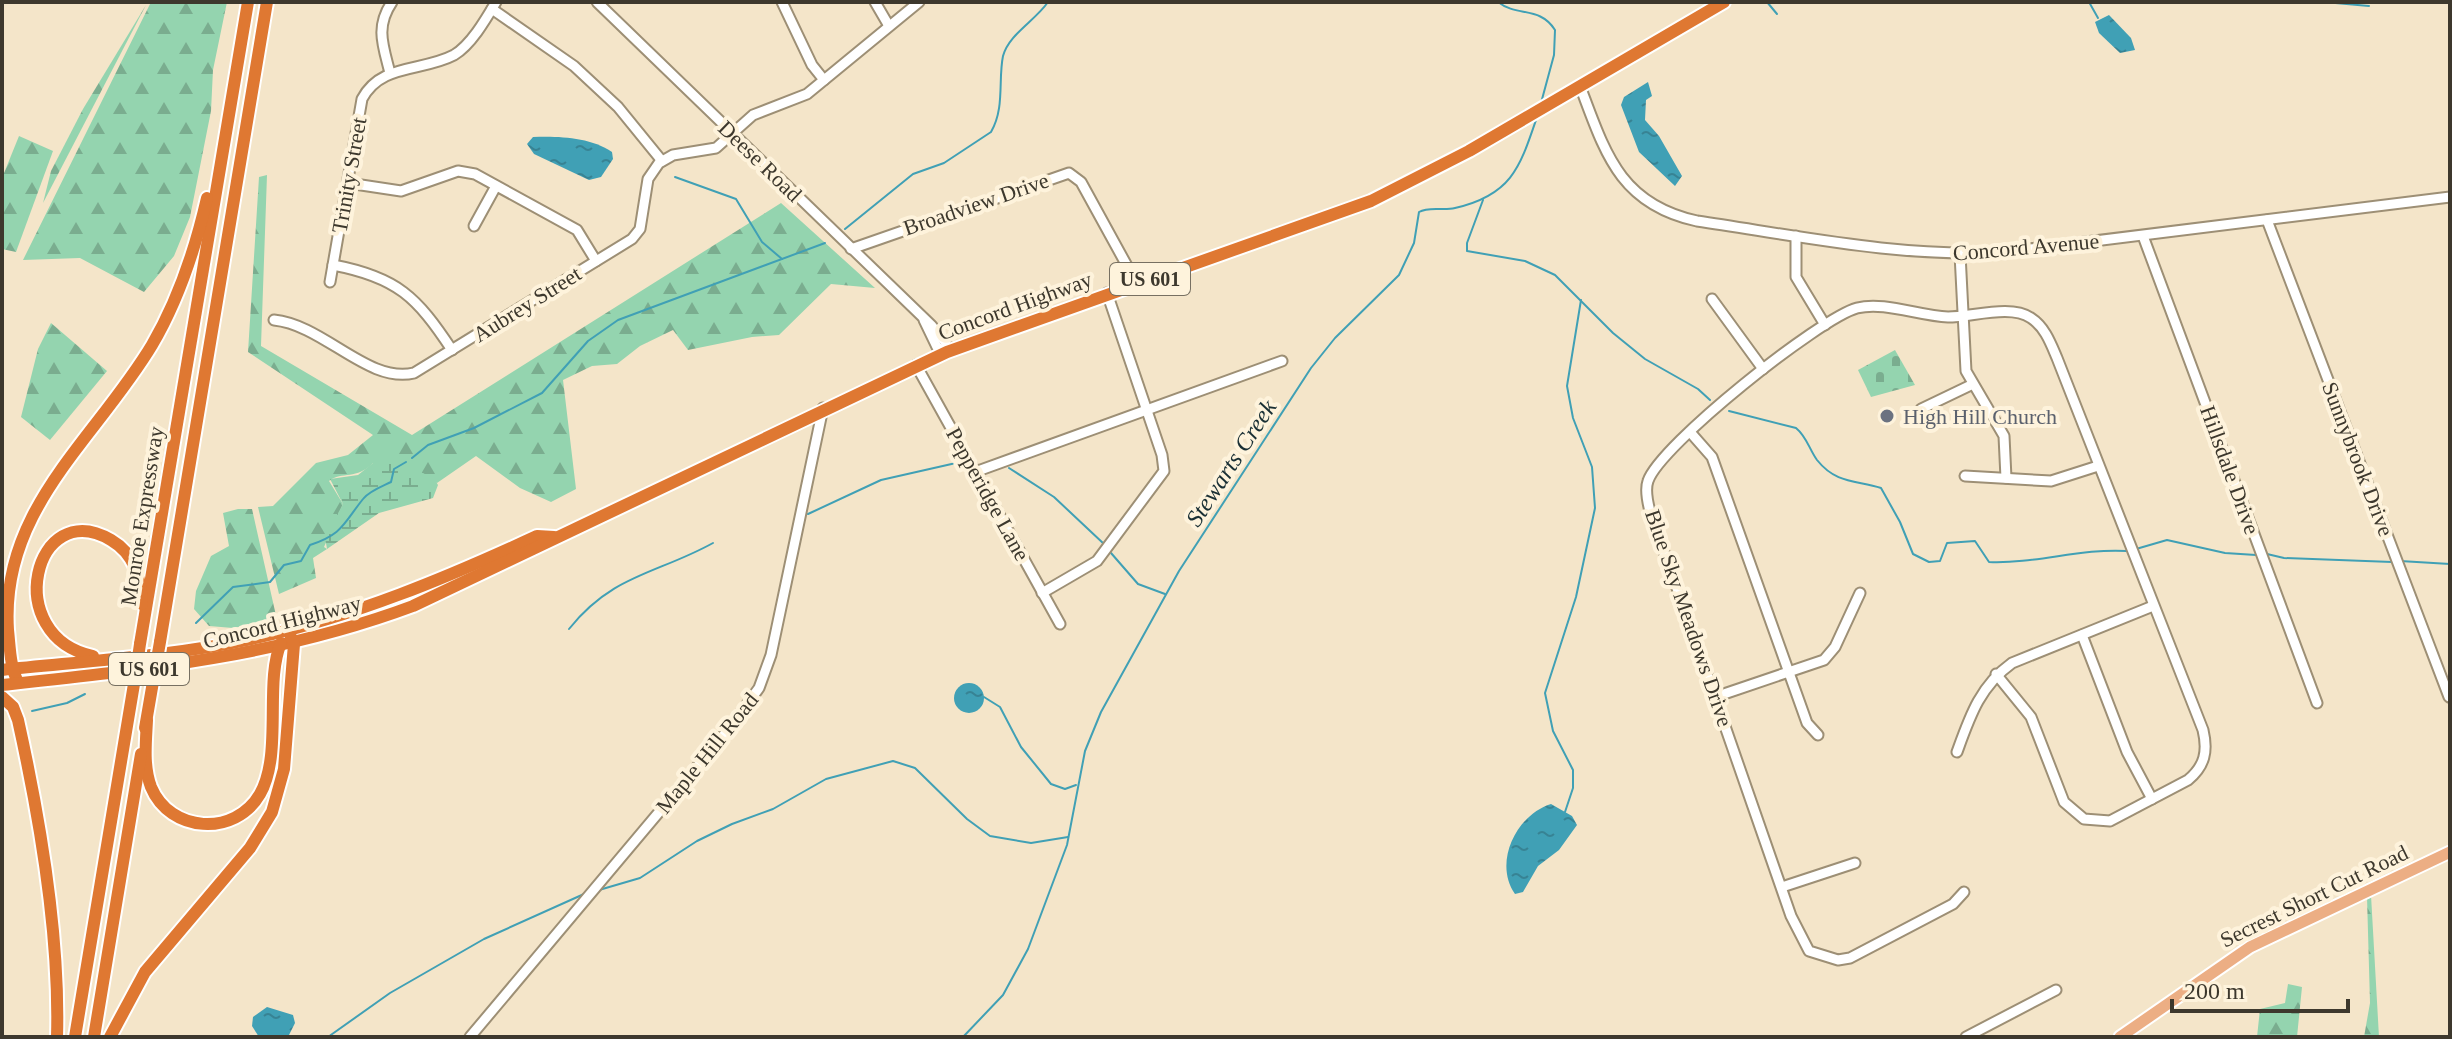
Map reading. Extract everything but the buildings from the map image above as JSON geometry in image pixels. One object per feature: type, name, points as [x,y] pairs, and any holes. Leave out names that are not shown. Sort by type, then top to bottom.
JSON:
[{"type":"highway","name":"Monroe Expressway","points":[[75,1037],[248,2]]},
{"type":"highway","name":"Monroe Expressway","points":[[94,1037],[267,2]]},
{"type":"highway","name":"US 601","points":[[1580,86],[1724,2]]},
{"type":"highway","name":"Concord Highway","points":[[2,685],[191,664],[279,648],[413,606],[916,365],[1107,293],[1371,201],[1469,151],[1580,86]]},
{"type":"highway","points":[[18,683],[7,670],[6,597],[18,537],[40,497],[136,369],[170,311],[194,249],[232,98]]},
{"type":"highway","points":[[24,613],[21,580],[36,551],[64,534],[90,532],[114,542],[132,561],[141,586],[144,625]]},
{"type":"highway","name":"Concord Highway","points":[[7,670],[202,648],[288,631],[395,597],[537,536],[554,537]]},
{"type":"highway","points":[[33,630],[59,649],[112,658]]},
{"type":"highway","points":[[110,1037],[145,972],[242,858],[272,812],[284,769],[294,644],[288,631]]},
{"type":"highway","points":[[147,720],[148,777],[164,806],[179,818],[198,824],[217,824],[236,818],[256,800],[267,776],[279,648],[288,631]]},
{"type":"highway","points":[[2,697],[13,707],[18,720],[48,894],[55,961],[57,1037]]},
{"type":"main road","name":"Secrest Short Cut Road","points":[[2120,1037],[2250,947],[2450,852]]},
{"type":"street","points":[[390,73],[380,32],[382,17],[392,2]]},
{"type":"street","name":"Deese Road","points":[[597,2],[924,320],[946,343],[947,352]]},
{"type":"street","points":[[782,2],[812,65],[824,80]]},
{"type":"street","points":[[875,2],[889,26]]},
{"type":"street","points":[[494,5],[574,66],[618,107],[662,161],[673,155],[716,148],[753,115],[807,94],[919,2]]},
{"type":"street","name":"Trinity Street","points":[[330,282],[362,99],[367,90],[390,73],[453,55],[494,5]]},
{"type":"street","name":"Concord Avenue","points":[[1580,86],[1616,172],[1644,200],[1683,218],[1796,236],[1960,254],[2143,236],[2450,197]]},
{"type":"street","name":"Aubrey Street","points":[[274,320],[308,327],[381,372],[398,377],[414,373],[632,239],[640,229],[648,179],[662,161]]},
{"type":"street","points":[[348,183],[401,191],[458,171],[475,174],[577,230],[596,261]]},
{"type":"street","name":"Broadview Drive","points":[[851,249],[1069,173],[1081,182],[1137,284]]},
{"type":"street","points":[[474,226],[496,186]]},
{"type":"street","name":"Sunnybrook Drive","points":[[2267,220],[2449,697]]},
{"type":"street","points":[[1796,236],[1796,277],[1825,325]]},
{"type":"street","name":"Hillsdale Drive","points":[[2143,236],[2317,703]]},
{"type":"street","points":[[1960,254],[1966,371],[1971,385],[2004,436],[2006,478]]},
{"type":"street","points":[[333,265],[375,273],[425,309],[452,350]]},
{"type":"street","points":[[1042,593],[1097,561],[1156,485],[1164,466],[1107,293]]},
{"type":"street","points":[[1712,299],[1763,369]]},
{"type":"street","name":"Blue Sky Meadows Drive","points":[[1964,892],[1953,904],[1850,958],[1838,960],[1809,951],[1800,938],[1715,697],[1646,490],[1648,479],[1690,432],[1763,369],[1825,325],[1858,308],[1963,317],[2017,312],[2039,324],[2057,358],[2207,744],[2199,771],[2110,821],[2096,823],[2072,812],[2064,802],[2031,717],[1996,674]]},
{"type":"street","points":[[975,472],[1282,361]]},
{"type":"street","name":"Pepperidge Lane","points":[[916,365],[1060,624]]},
{"type":"street","points":[[1921,409],[1971,385]]},
{"type":"street","name":"Maple Hill Road","points":[[470,1037],[728,730],[759,688],[771,655],[823,408]]},
{"type":"street","points":[[1690,432],[1712,457],[1807,723],[1818,735]]},
{"type":"street","points":[[1965,476],[2063,480],[2098,466]]},
{"type":"street","points":[[1715,697],[1824,660],[1835,647],[1860,593]]},
{"type":"street","points":[[1957,752],[1982,691],[1996,674],[2012,663],[2153,606]]},
{"type":"street","points":[[2082,635],[2127,752],[2152,799]]},
{"type":"street","points":[[1782,887],[1855,863]]},
{"type":"street","points":[[1966,1037],[1981,1033],[2056,990]]},
{"type":"green space","points":[[151,2],[227,2],[213,70],[211,111],[190,217],[174,256],[144,292],[80,258],[23,260]]},
{"type":"green space","points":[[146,5],[43,203],[51,171],[83,109]]},
{"type":"green space","points":[[19,136],[53,151],[16,252],[2,249],[2,178]]},
{"type":"green space","points":[[267,175],[261,346],[412,435],[781,203],[875,288],[831,284],[779,335],[752,337],[688,350],[673,330],[640,346],[617,364],[592,366],[563,380],[576,489],[551,502],[520,488],[476,456],[437,483],[373,463],[361,472],[334,478],[329,481],[343,504],[324,547],[327,549],[313,558],[316,578],[279,594],[258,507],[273,506],[316,463],[348,455],[373,435],[248,352],[259,177]]},
{"type":"green space","points":[[51,323],[107,371],[50,440],[21,417],[38,349]]},
{"type":"green space","points":[[1895,350],[1915,385],[1871,397],[1858,370]]},
{"type":"green space","points":[[394,456],[435,480],[438,485],[433,498],[379,513],[327,549],[325,537],[343,504],[330,479],[358,475],[373,463]]},
{"type":"green space","points":[[252,509],[277,620],[233,628],[209,626],[194,609],[196,591],[211,556],[229,546],[223,513]]},
{"type":"green space","points":[[2371,895],[2379,1037],[2364,1037],[2370,1003],[2367,897]]},
{"type":"green space","points":[[2288,984],[2302,987],[2297,1037],[2257,1037],[2260,1009],[2285,1003]]},
{"type":"water","points":[[2109,15],[2131,38],[2135,50],[2120,53],[2099,33],[2095,22]]},
{"type":"water","points":[[1648,82],[1652,96],[1646,100],[1645,120],[1659,136],[1682,176],[1675,186],[1639,152],[1621,105],[1624,97]]},
{"type":"water","points":[[533,137],[584,140],[612,152],[613,159],[601,177],[589,180],[534,154],[527,144]]},
{"type":"water","points":[[969,683],[975,684],[983,692],[983,704],[975,712],[969,713],[963,712],[955,704],[954,698],[955,692],[963,684]]},
{"type":"water","points":[[1551,804],[1572,816],[1577,825],[1559,850],[1538,866],[1523,892],[1515,894],[1506,868],[1512,842],[1528,818]]},
{"type":"water","points":[[267,1007],[293,1015],[295,1023],[288,1037],[259,1037],[252,1026],[253,1017]]},
{"type":"waterway","points":[[845,229],[913,174],[944,163],[991,132],[998,113],[1006,48],[1048,2]]},
{"type":"waterway","name":"Stewarts Creek","points":[[1498,2],[1542,18],[1555,30],[1554,55],[1541,103]]},
{"type":"waterway","points":[[1767,2],[1777,14]]},
{"type":"waterway","points":[[2089,2],[2098,18]]},
{"type":"waterway","points":[[2324,2],[2369,6]]},
{"type":"waterway","name":"Stewarts Creek","points":[[963,1037],[1003,995],[1028,949],[1067,845],[1085,751],[1101,712],[1179,571],[1311,368],[1335,338],[1399,275],[1414,243],[1419,212],[1455,208],[1502,187],[1519,164],[1537,117]]},
{"type":"waterway","points":[[675,177],[736,199],[762,242],[782,259]]},
{"type":"waterway","points":[[1483,200],[1467,251],[1525,261],[1555,275],[1613,333],[1645,359],[1698,389],[1710,400]]},
{"type":"waterway","points":[[412,458],[428,445],[474,428],[542,393],[588,341],[618,320],[825,243]]},
{"type":"waterway","points":[[1565,812],[1573,788],[1573,770],[1553,731],[1545,693],[1576,597],[1595,508],[1592,467],[1573,418],[1567,386],[1581,300]]},
{"type":"waterway","points":[[1729,411],[1796,428],[1817,460],[1832,474],[1881,488],[1913,554],[1929,562],[1940,561],[1947,543],[1975,541],[1989,562],[2127,551]]},
{"type":"waterway","points":[[196,623],[233,587],[270,582],[284,565],[301,561],[310,545],[336,532],[366,496],[391,482],[394,469],[406,462]]},
{"type":"waterway","points":[[808,514],[881,480],[956,463]]},
{"type":"waterway","points":[[1009,468],[1054,497],[1104,544]]},
{"type":"waterway","points":[[2136,549],[2167,540],[2225,553],[2256,555]]},
{"type":"waterway","points":[[569,629],[602,597],[619,586],[713,543]]},
{"type":"waterway","points":[[1111,553],[1138,584],[1165,594]]},
{"type":"waterway","points":[[2267,554],[2284,558],[2392,562]]},
{"type":"waterway","points":[[2400,561],[2450,564]]},
{"type":"waterway","points":[[32,711],[67,703],[85,694]]},
{"type":"waterway","points":[[984,697],[1000,707],[1021,747],[1051,784],[1065,789],[1076,785]]},
{"type":"waterway","points":[[599,890],[640,878],[697,841],[773,809],[826,779],[893,761],[915,768],[967,819],[990,836],[1031,843],[1068,837]]},
{"type":"waterway","points":[[328,1037],[390,993],[484,939],[584,894]]},
{"type":"place","name":"High Hill Church","points":[[1887,416]]}]
